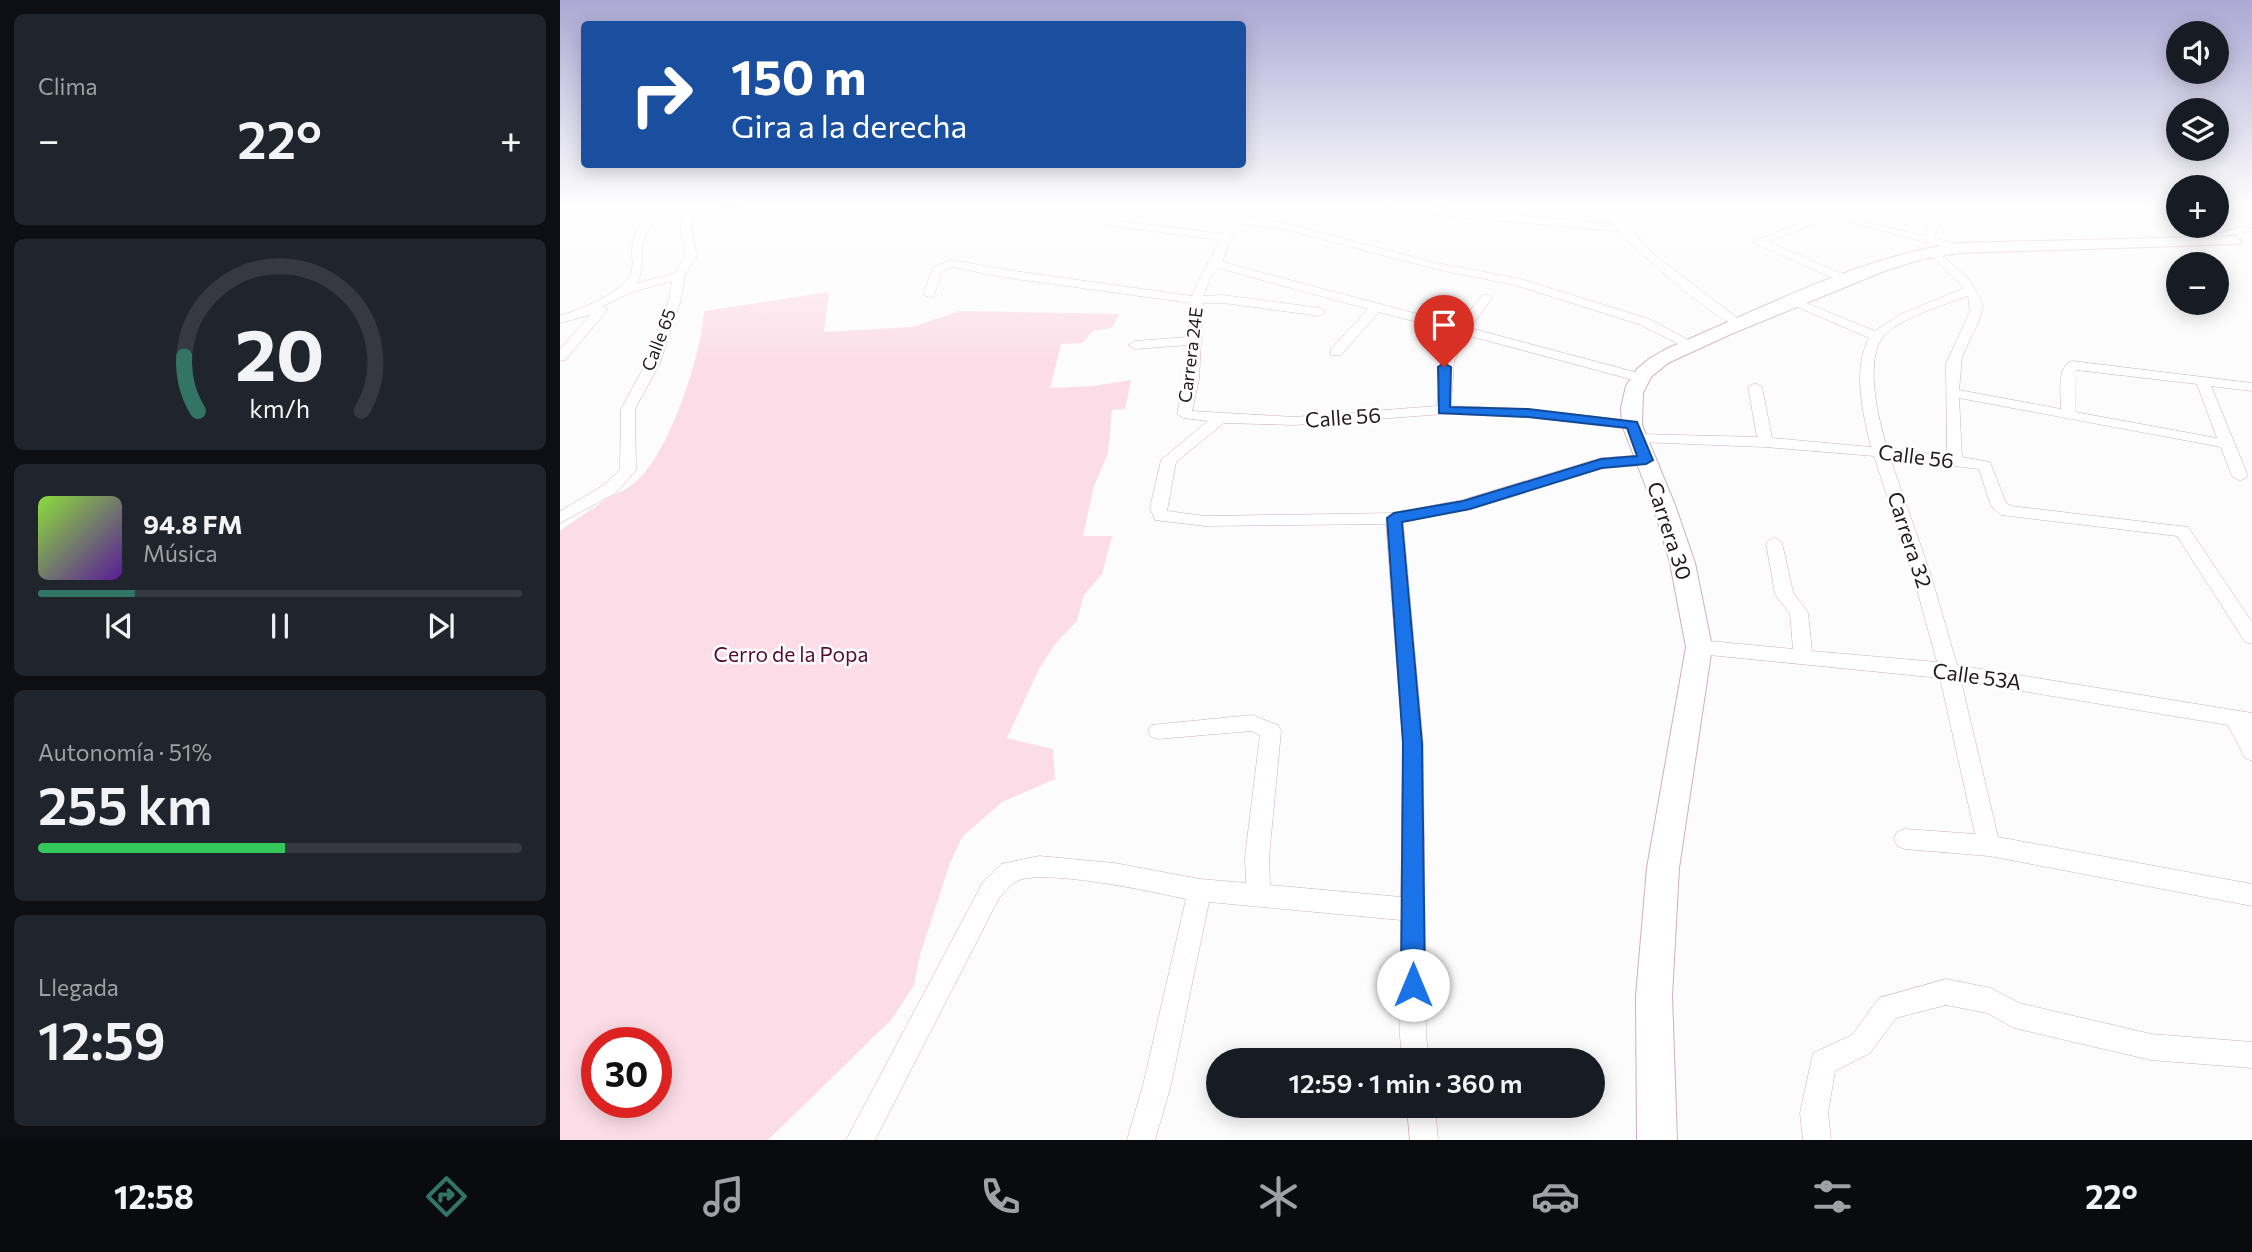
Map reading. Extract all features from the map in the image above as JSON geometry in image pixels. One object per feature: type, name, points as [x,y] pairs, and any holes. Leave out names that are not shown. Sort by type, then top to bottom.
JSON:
[{"type":"street","points":[[628,289],[638,269],[638,258]]},
{"type":"street","name":"Calle 65","points":[[560,518],[623,479],[628,470],[628,409],[653,363],[675,299],[679,275],[690,258]]},
{"type":"street","name":"Carrera 24E","points":[[1217,258],[1204,277],[1197,300],[1192,379],[1184,414],[1221,418]]},
{"type":"street","points":[[1409,258],[1517,282],[1645,322],[1691,345]]},
{"type":"street","points":[[1653,258],[1738,323]]},
{"type":"street","points":[[1796,258],[1846,280]]},
{"type":"street","points":[[1215,264],[1641,377],[1652,365],[1670,354],[1738,323],[1899,258]]},
{"type":"street","points":[[1943,258],[1971,290],[1977,304],[1976,316],[1963,336],[1953,363],[1955,462]]},
{"type":"street","points":[[929,295],[937,270],[951,262],[1007,274],[1197,300],[1223,299],[1320,312]]},
{"type":"street","points":[[560,319],[583,314],[600,302],[628,289],[679,275]]},
{"type":"street","points":[[1792,302],[1877,336],[1888,325],[1971,290]]},
{"type":"street","points":[[560,357],[611,298]]},
{"type":"street","points":[[1444,411],[1444,367],[1462,329],[1486,298]]},
{"type":"street","points":[[1336,352],[1377,306]]},
{"type":"street","name":"Carrera 32","points":[[1877,336],[1872,347],[1868,388],[1881,452],[1922,573],[1989,846]]},
{"type":"street","points":[[1135,345],[1193,341]]},
{"type":"street","points":[[2068,416],[2069,369],[2072,365],[2252,387]]},
{"type":"street","name":"Carrera 30","points":[[1641,377],[1632,394],[1630,410],[1668,519],[1697,621],[1699,647],[1663,867],[1654,996],[1657,1140]]},
{"type":"street","points":[[2202,380],[2240,476]]},
{"type":"street","points":[[1755,387],[1765,442]]},
{"type":"street","points":[[1952,393],[2227,444]]},
{"type":"street","name":"Calle 56","points":[[1221,418],[1305,421],[1444,411],[1528,413],[1639,441],[1765,442],[1881,452],[1985,465],[1999,506],[2007,511],[2182,531],[2252,637]]},
{"type":"street","name":"Carrera 24E","points":[[1221,418],[1169,460],[1158,508],[1161,516],[1205,521],[1394,518]]},
{"type":"street","points":[[1414,1048],[1413,743],[1394,518],[1464,505],[1601,463],[1639,441]]},
{"type":"street","points":[[1774,543],[1784,594],[1800,613],[1798,634],[1804,658]]},
{"type":"street","name":"Calle 53A","points":[[1699,647],[1948,671],[2244,720]]},
{"type":"street","points":[[2244,720],[2252,752]]},
{"type":"street","points":[[1158,731],[1252,723],[1271,731],[1257,857],[1258,896]]},
{"type":"street","points":[[1905,839],[1989,846],[2252,895]]},
{"type":"street","points":[[860,1140],[991,890],[1009,872],[1039,867],[1101,873],[1200,890],[1413,910]]},
{"type":"street","points":[[1141,1140],[1157,1085],[1200,890]]},
{"type":"street","points":[[1817,1140],[1814,1113],[1823,1063],[1861,1044],[1888,1007],[1946,992],[1991,1001],[2014,1015],[2151,1047],[2252,1055]]},
{"type":"street","points":[[1422,1118],[1424,1140]]},
{"type":"green space","name":"Cerro de la Popa","points":[[829,292],[824,332],[912,327],[960,311],[1119,314],[1112,328],[1093,331],[1082,343],[1061,344],[1050,388],[1093,386],[1131,380],[1125,409],[1112,410],[1108,453],[1094,486],[1083,536],[1112,536],[1102,574],[1084,595],[1077,621],[1056,643],[1039,669],[1007,738],[1053,749],[1055,779],[1002,802],[962,837],[950,863],[920,955],[914,985],[892,1019],[768,1140],[560,1140],[560,531],[633,484],[646,471],[659,452],[681,404],[702,330],[704,311]]},
{"type":"route","points":[[1413,985],[1413,743],[1394,518],[1464,505],[1601,463],[1646,460],[1632,425],[1528,413],[1444,411],[1444,367]]}]
